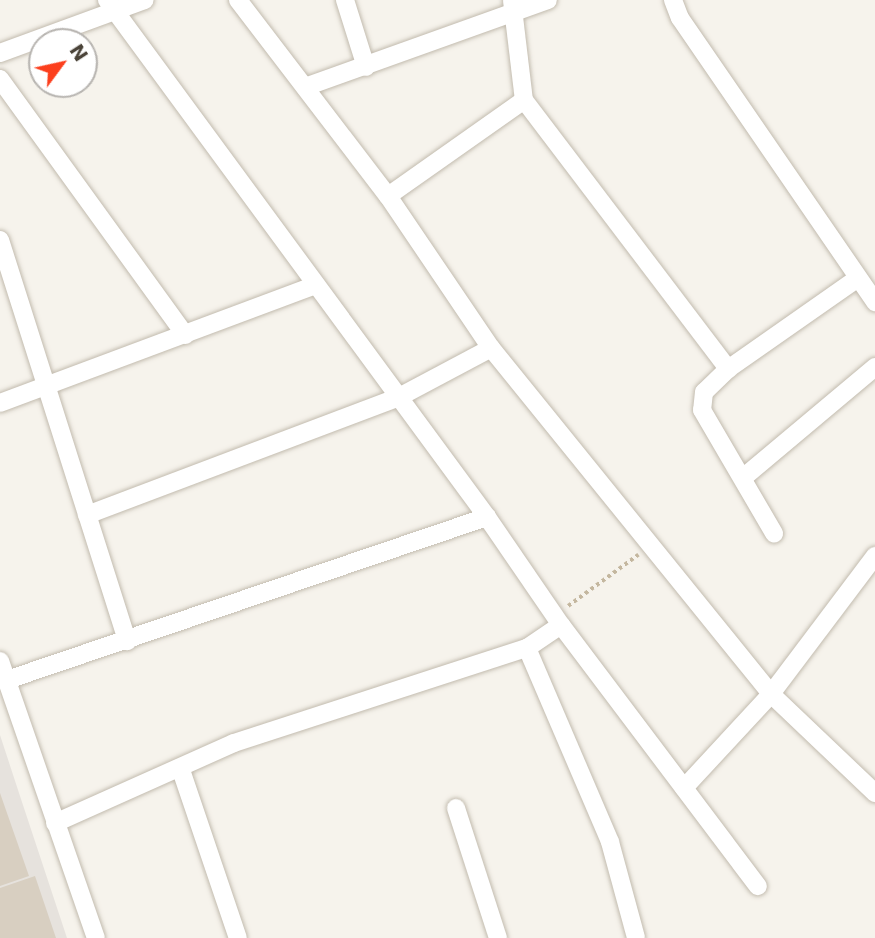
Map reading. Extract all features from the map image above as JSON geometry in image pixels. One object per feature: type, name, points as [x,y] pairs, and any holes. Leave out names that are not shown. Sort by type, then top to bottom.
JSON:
[{"type":"street","points":[[0,53],[112,7],[145,0]]},
{"type":"street","points":[[238,0],[388,196],[491,348],[771,694],[875,792]]},
{"type":"street","points":[[345,0],[366,68]]},
{"type":"street","points":[[304,87],[366,68],[513,5],[548,0]]},
{"type":"street","points":[[673,0],[680,18],[855,280],[875,302]]},
{"type":"street","points":[[513,5],[524,100],[728,369]]},
{"type":"street","points":[[112,7],[487,517],[558,620],[758,886]]},
{"type":"street","points":[[0,79],[185,335]]},
{"type":"street","points":[[388,196],[524,100]]},
{"type":"street","points":[[0,240],[127,641]]},
{"type":"street","points":[[774,533],[744,477],[702,410],[704,392],[728,369],[855,280]]},
{"type":"street","points":[[0,403],[47,388],[316,285]]},
{"type":"street","points":[[87,515],[399,397],[491,348]]},
{"type":"street","points":[[744,477],[875,367]]},
{"type":"street","points":[[6,680],[487,517]]},
{"type":"street","points":[[684,788],[771,694],[875,555]]},
{"type":"street","points":[[55,823],[181,770],[234,743],[527,648],[558,620]]},
{"type":"street","points":[[527,648],[610,842],[636,938]]},
{"type":"street","points":[[0,661],[96,938]]},
{"type":"street","points":[[181,770],[238,938]]},
{"type":"street","points":[[456,808],[498,938]]},
{"type":"path","points":[[558,620],[651,545]]},
{"type":"shaded area","points":[[0,735],[19,793],[67,938],[0,938]]},
{"type":"building","points":[[0,793],[29,876],[0,886]]},
{"type":"building","points":[[35,876],[56,938],[0,938],[0,888]]}]
